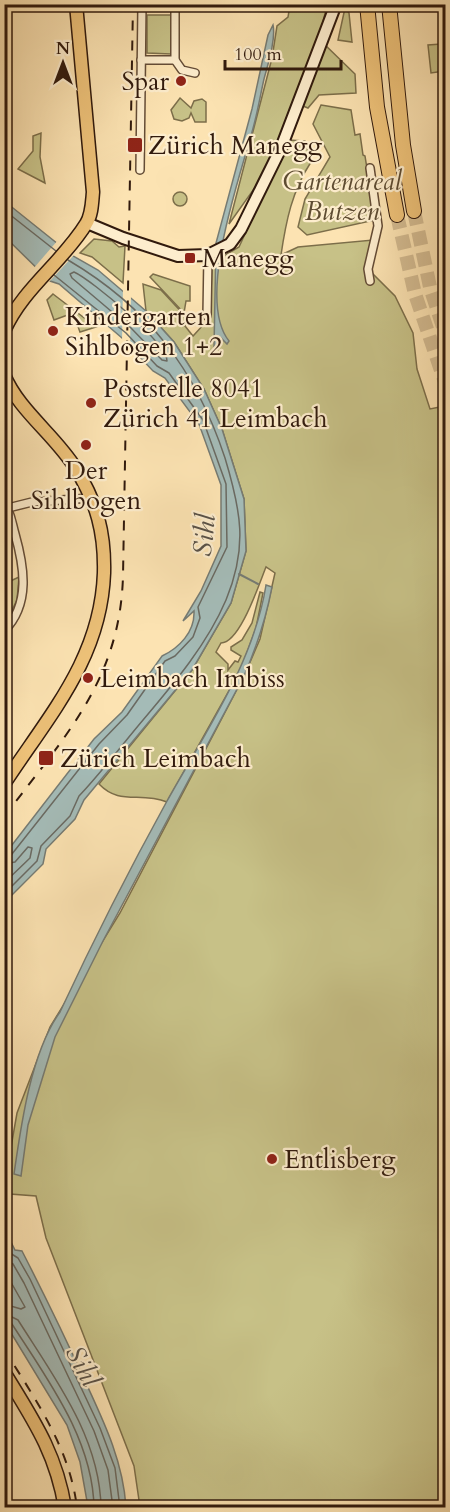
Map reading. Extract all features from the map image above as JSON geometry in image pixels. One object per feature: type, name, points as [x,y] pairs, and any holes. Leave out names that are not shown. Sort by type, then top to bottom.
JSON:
[{"type":"highway","points":[[367,4],[377,107],[397,214]]},
{"type":"highway","points":[[390,4],[396,90],[414,211]]},
{"type":"main road","points":[[4,331],[19,303],[87,223],[93,192],[76,4]]},
{"type":"main road","points":[[87,223],[178,256],[211,254],[224,248],[241,229],[271,169],[308,82],[336,4]]},
{"type":"main road","points":[[4,784],[74,680],[89,651],[102,597],[105,544],[100,517],[92,498],[62,448],[14,394],[5,377]]},
{"type":"main road","points":[[4,1372],[51,1450],[58,1470],[65,1508]]},
{"type":"street","points":[[140,170],[142,6],[211,4]]},
{"type":"street","points":[[175,6],[175,60],[182,70],[195,73]]},
{"type":"street","points":[[141,60],[175,60]]},
{"type":"street","points":[[370,168],[378,226],[368,269],[370,281]]},
{"type":"street","points":[[207,316],[211,254]]},
{"type":"street","points":[[4,631],[17,613],[24,579],[23,562],[6,506],[92,498]]},
{"type":"green space","points":[[290,5],[327,5],[319,39],[355,74],[356,93],[319,95],[308,108],[298,104],[266,172],[229,224],[272,58],[277,26],[288,17]]},
{"type":"green space","points":[[345,8],[349,13],[352,42],[338,40]]},
{"type":"green space","points":[[147,15],[172,15],[171,54],[147,53]]},
{"type":"green space","points":[[441,44],[444,71],[431,73],[428,45]]},
{"type":"green space","points":[[180,98],[191,108],[194,101],[202,99],[206,102],[206,122],[195,122],[191,113],[189,118],[182,121],[174,119],[171,110]]},
{"type":"green space","name":"Gartenareal Butzen","points":[[321,105],[351,110],[355,135],[360,134],[365,156],[375,220],[307,235],[298,227],[305,199],[330,157],[313,124]]},
{"type":"green space","points":[[41,133],[40,157],[45,183],[18,169],[33,151],[33,136]]},
{"type":"green space","points":[[288,140],[305,141],[311,162],[299,184],[291,207],[281,255],[298,247],[373,240],[367,268],[395,296],[413,333],[417,369],[430,409],[445,406],[445,1507],[140,1507],[134,1466],[46,1238],[36,1196],[10,1194],[8,1164],[17,1113],[50,1027],[120,913],[244,676],[260,639],[275,573],[266,567],[242,623],[235,634],[221,643],[216,652],[228,664],[228,670],[235,661],[238,662],[241,656],[231,650],[231,647],[242,640],[252,623],[260,592],[263,593],[256,628],[241,669],[167,802],[115,795],[107,791],[99,784],[192,670],[231,603],[246,551],[244,499],[222,429],[204,389],[174,342],[146,311],[143,284],[161,290],[187,318],[185,326],[193,336],[204,324],[210,326],[212,263],[239,247]]},
{"type":"green space","points":[[177,192],[183,192],[187,199],[183,206],[177,206],[173,202],[173,196]]},
{"type":"green space","points":[[94,239],[112,241],[119,247],[125,246],[123,283],[92,257],[80,253]]},
{"type":"green space","points":[[153,274],[190,286],[190,301],[186,301],[184,313],[150,277]]},
{"type":"green space","points":[[53,294],[96,327],[80,332],[73,313],[54,320],[47,300]]},
{"type":"green space","points":[[19,577],[17,600],[5,624],[4,584]]},
{"type":"water","points":[[273,25],[271,52],[254,126],[230,208],[218,270],[217,298],[220,322],[229,341],[227,344],[221,338],[218,347],[214,348],[216,243],[252,109],[268,35]]},
{"type":"water","name":"Sihl","points":[[5,196],[8,204],[73,256],[98,270],[146,311],[174,342],[204,389],[222,429],[244,499],[246,551],[231,603],[192,670],[84,800],[75,819],[46,849],[43,864],[5,902],[5,854],[94,739],[122,712],[162,656],[180,644],[189,632],[194,619],[194,611],[183,621],[201,591],[221,546],[221,485],[199,424],[165,378],[153,371],[122,338],[59,284],[50,281],[5,237]]},
{"type":"water","points":[[266,585],[272,587],[267,610],[244,676],[103,941],[55,1037],[28,1125],[21,1176],[14,1174],[29,1090],[50,1028],[139,853],[226,696],[251,642]]},
{"type":"water","points":[[5,1230],[15,1250],[22,1251],[99,1412],[117,1458],[126,1507],[88,1507],[80,1462],[67,1425],[5,1323]]},
{"type":"pier","points":[[58,240],[75,254],[48,283],[33,269]]},
{"type":"pier","points":[[123,287],[131,294],[130,350],[122,342]]},
{"type":"waterway","points":[[239,574],[258,584]]},
{"type":"tunnel","points":[[414,211],[430,287],[446,336]]},
{"type":"tunnel","points":[[397,215],[415,294],[446,385]]},
{"type":"railway","points":[[4,817],[85,706],[112,647],[119,613],[123,576],[133,4]]},
{"type":"railway","points":[[4,1349],[50,1425],[67,1465],[77,1508]]},
{"type":"place","name":"Spar","points":[[181,81]]},
{"type":"place","name":"Zürich Manegg","points":[[135,145]]},
{"type":"place","name":"Manegg","points":[[190,258]]},
{"type":"place","name":"Kindergarten Sihlbogen 1+2","points":[[53,331]]},
{"type":"place","name":"Poststelle 8041 Zürich 41 Leimbach","points":[[91,403]]},
{"type":"place","name":"Der Sihlbogen","points":[[86,445]]},
{"type":"place","name":"Leimbach Imbiss","points":[[88,678]]},
{"type":"place","name":"Zürich Leimbach","points":[[46,758]]},
{"type":"place","name":"Entlisberg","points":[[272,1159]]}]
